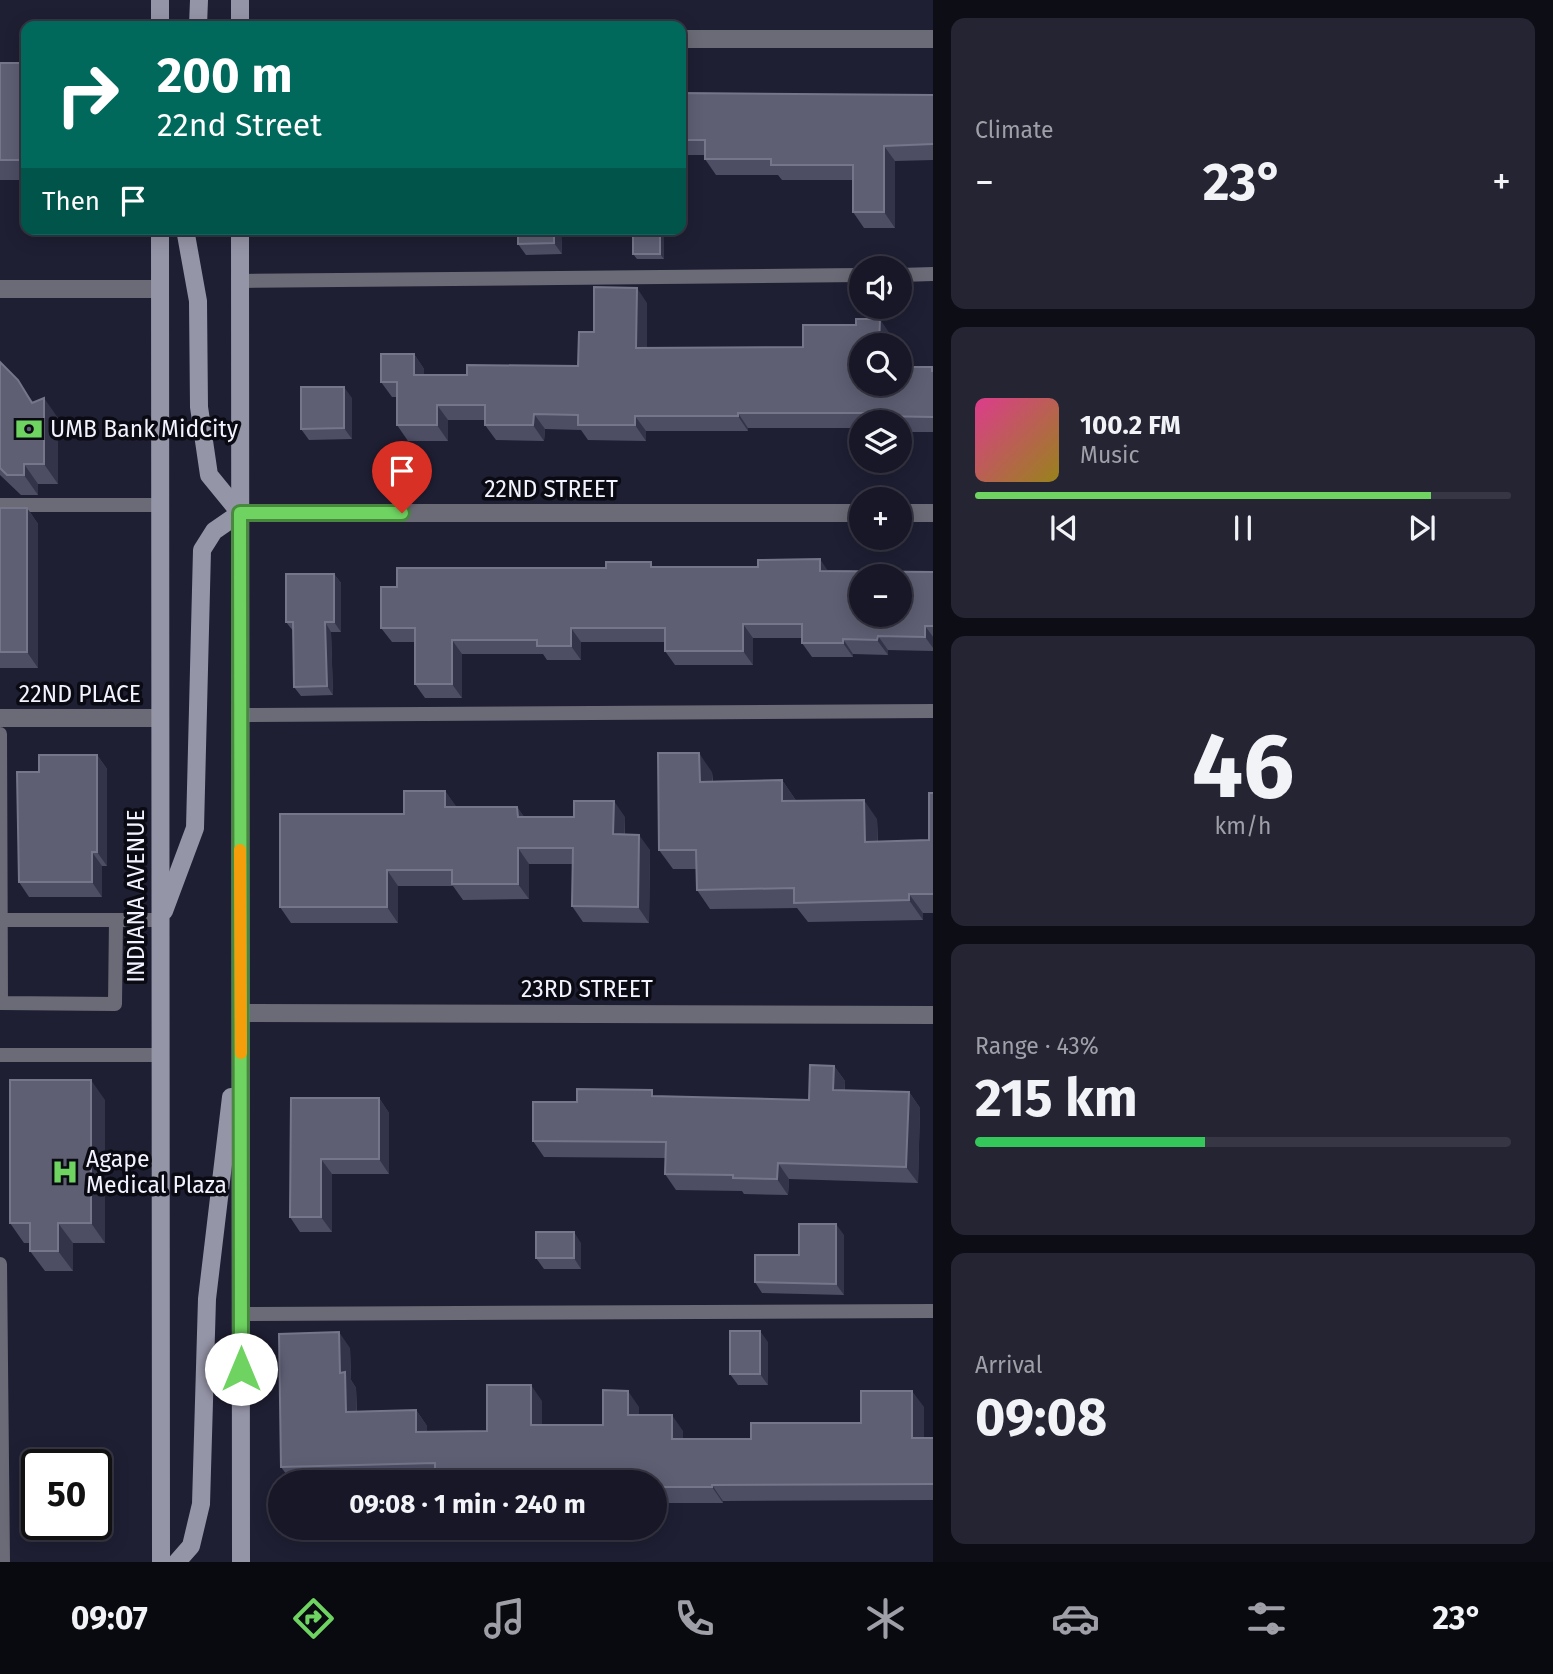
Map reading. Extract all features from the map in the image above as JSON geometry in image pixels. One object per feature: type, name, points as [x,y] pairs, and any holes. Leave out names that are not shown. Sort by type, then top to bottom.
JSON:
[{"type":"main road","points":[[160,0],[160,21]]},
{"type":"main road","points":[[198,21],[199,0]]},
{"type":"main road","points":[[240,0],[240,21]]},
{"type":"main road","name":"INDIANA AVENUE","points":[[160,235],[161,1562]]},
{"type":"main road","points":[[186,235],[198,300],[199,407],[209,475],[240,513]]},
{"type":"main road","points":[[231,235],[240,276]]},
{"type":"main road","points":[[240,235],[241,1562]]},
{"type":"main road","points":[[161,920],[195,828],[202,550],[214,531],[240,513]]},
{"type":"main road","points":[[177,1562],[191,1546],[201,1504],[207,1299],[241,1013]]},
{"type":"street","points":[[686,39],[933,39]]},
{"type":"street","points":[[0,289],[160,289]]},
{"type":"street","name":"22ND STREET","points":[[240,513],[849,513]]},
{"type":"street","points":[[912,513],[933,513]]},
{"type":"street","name":"22ND PLACE","points":[[0,718],[160,718]]},
{"type":"street","name":"23RD STREET","points":[[241,1013],[933,1015]]},
{"type":"lane","points":[[912,275],[933,274]]},
{"type":"lane","points":[[240,276],[849,275]]},
{"type":"lane","points":[[0,505],[160,505]]},
{"type":"lane","points":[[240,715],[933,711]]},
{"type":"lane","points":[[0,734],[1,1003],[114,1004],[116,920]]},
{"type":"lane","points":[[0,919],[161,920]]},
{"type":"lane","points":[[0,1055],[161,1055]]},
{"type":"lane","points":[[0,1264],[3,1562]]},
{"type":"lane","points":[[241,1314],[933,1311]]},
{"type":"building","points":[[0,63],[21,63],[21,160],[0,160]]},
{"type":"building","points":[[686,93],[933,95],[933,144],[884,146],[884,212],[853,212],[853,165],[771,165],[771,159],[705,159],[705,140],[686,140]]},
{"type":"building","points":[[518,235],[554,235],[554,243],[518,244]]},
{"type":"building","points":[[633,235],[660,235],[660,254],[633,254]]},
{"type":"building","points":[[594,287],[637,288],[636,348],[803,347],[803,325],[856,325],[856,319],[880,319],[879,333],[849,333],[849,396],[912,396],[912,367],[932,367],[933,417],[912,417],[912,410],[849,410],[849,413],[635,416],[635,425],[578,425],[578,415],[534,414],[533,425],[485,425],[485,405],[437,405],[437,425],[397,425],[397,382],[381,382],[381,354],[414,354],[414,375],[467,375],[467,365],[578,366],[579,332],[594,332]]},
{"type":"building","name":"UMB Bank MidCity","points":[[0,362],[18,380],[32,403],[44,398],[44,464],[24,464],[24,475],[7,475],[0,468]]},
{"type":"building","points":[[301,387],[344,387],[344,428],[301,429]]},
{"type":"building","points":[[0,508],[27,508],[27,652],[0,652]]},
{"type":"building","points":[[820,559],[820,571],[849,571],[849,627],[912,627],[912,572],[933,572],[933,626],[925,626],[925,637],[878,636],[877,640],[843,639],[843,643],[802,643],[802,624],[743,624],[743,651],[665,651],[665,628],[571,628],[571,646],[537,646],[537,640],[452,640],[452,684],[415,684],[415,628],[381,628],[381,587],[397,587],[397,568],[606,568],[606,562],[651,562],[651,567],[758,567],[758,560]]},
{"type":"building","points":[[286,574],[334,574],[334,622],[325,622],[327,686],[294,687],[293,622],[286,622]]},
{"type":"building","points":[[658,753],[699,753],[700,782],[782,780],[782,801],[864,800],[865,842],[929,840],[929,793],[933,793],[933,894],[909,894],[909,900],[794,903],[794,888],[697,890],[696,850],[659,850]]},
{"type":"building","points":[[39,755],[97,755],[97,852],[92,852],[92,882],[19,882],[17,772],[39,772]]},
{"type":"building","points":[[404,791],[445,791],[445,807],[517,807],[518,817],[574,817],[574,801],[614,801],[613,834],[639,835],[638,907],[572,906],[573,848],[518,848],[518,884],[452,884],[452,870],[387,870],[387,907],[280,907],[280,814],[404,814]]},
{"type":"building","points":[[810,1065],[834,1066],[833,1090],[909,1092],[906,1167],[778,1163],[777,1179],[665,1174],[666,1142],[533,1141],[533,1102],[577,1102],[577,1089],[652,1090],[652,1096],[809,1100]]},
{"type":"building","name":"Agape Medical Plaza","points":[[10,1080],[91,1080],[91,1223],[58,1223],[58,1251],[30,1251],[30,1223],[10,1223]]},
{"type":"building","points":[[291,1098],[379,1098],[379,1159],[321,1159],[321,1217],[290,1217]]},
{"type":"building","points":[[799,1224],[836,1224],[836,1284],[755,1282],[755,1255],[799,1255]]},
{"type":"building","points":[[536,1232],[574,1232],[574,1258],[536,1258]]},
{"type":"building","points":[[730,1331],[760,1331],[760,1374],[730,1374]]},
{"type":"building","points":[[339,1332],[340,1373],[345,1372],[346,1412],[416,1410],[416,1432],[487,1431],[487,1385],[531,1385],[531,1425],[603,1425],[603,1390],[628,1391],[628,1415],[672,1415],[672,1439],[751,1439],[751,1423],[861,1423],[861,1391],[912,1391],[912,1438],[933,1438],[933,1484],[667,1487],[667,1470],[435,1470],[435,1463],[281,1467],[279,1334]]},
{"type":"slow traffic","points":[[240,850],[241,1053]]},
{"type":"place","name":"UMB Bank MidCity","points":[[29,429]]},
{"type":"place","name":"Agape Medical Plaza","points":[[65,1172]]},
{"type":"route","points":[[241,1369],[240,513],[402,513]]}]
